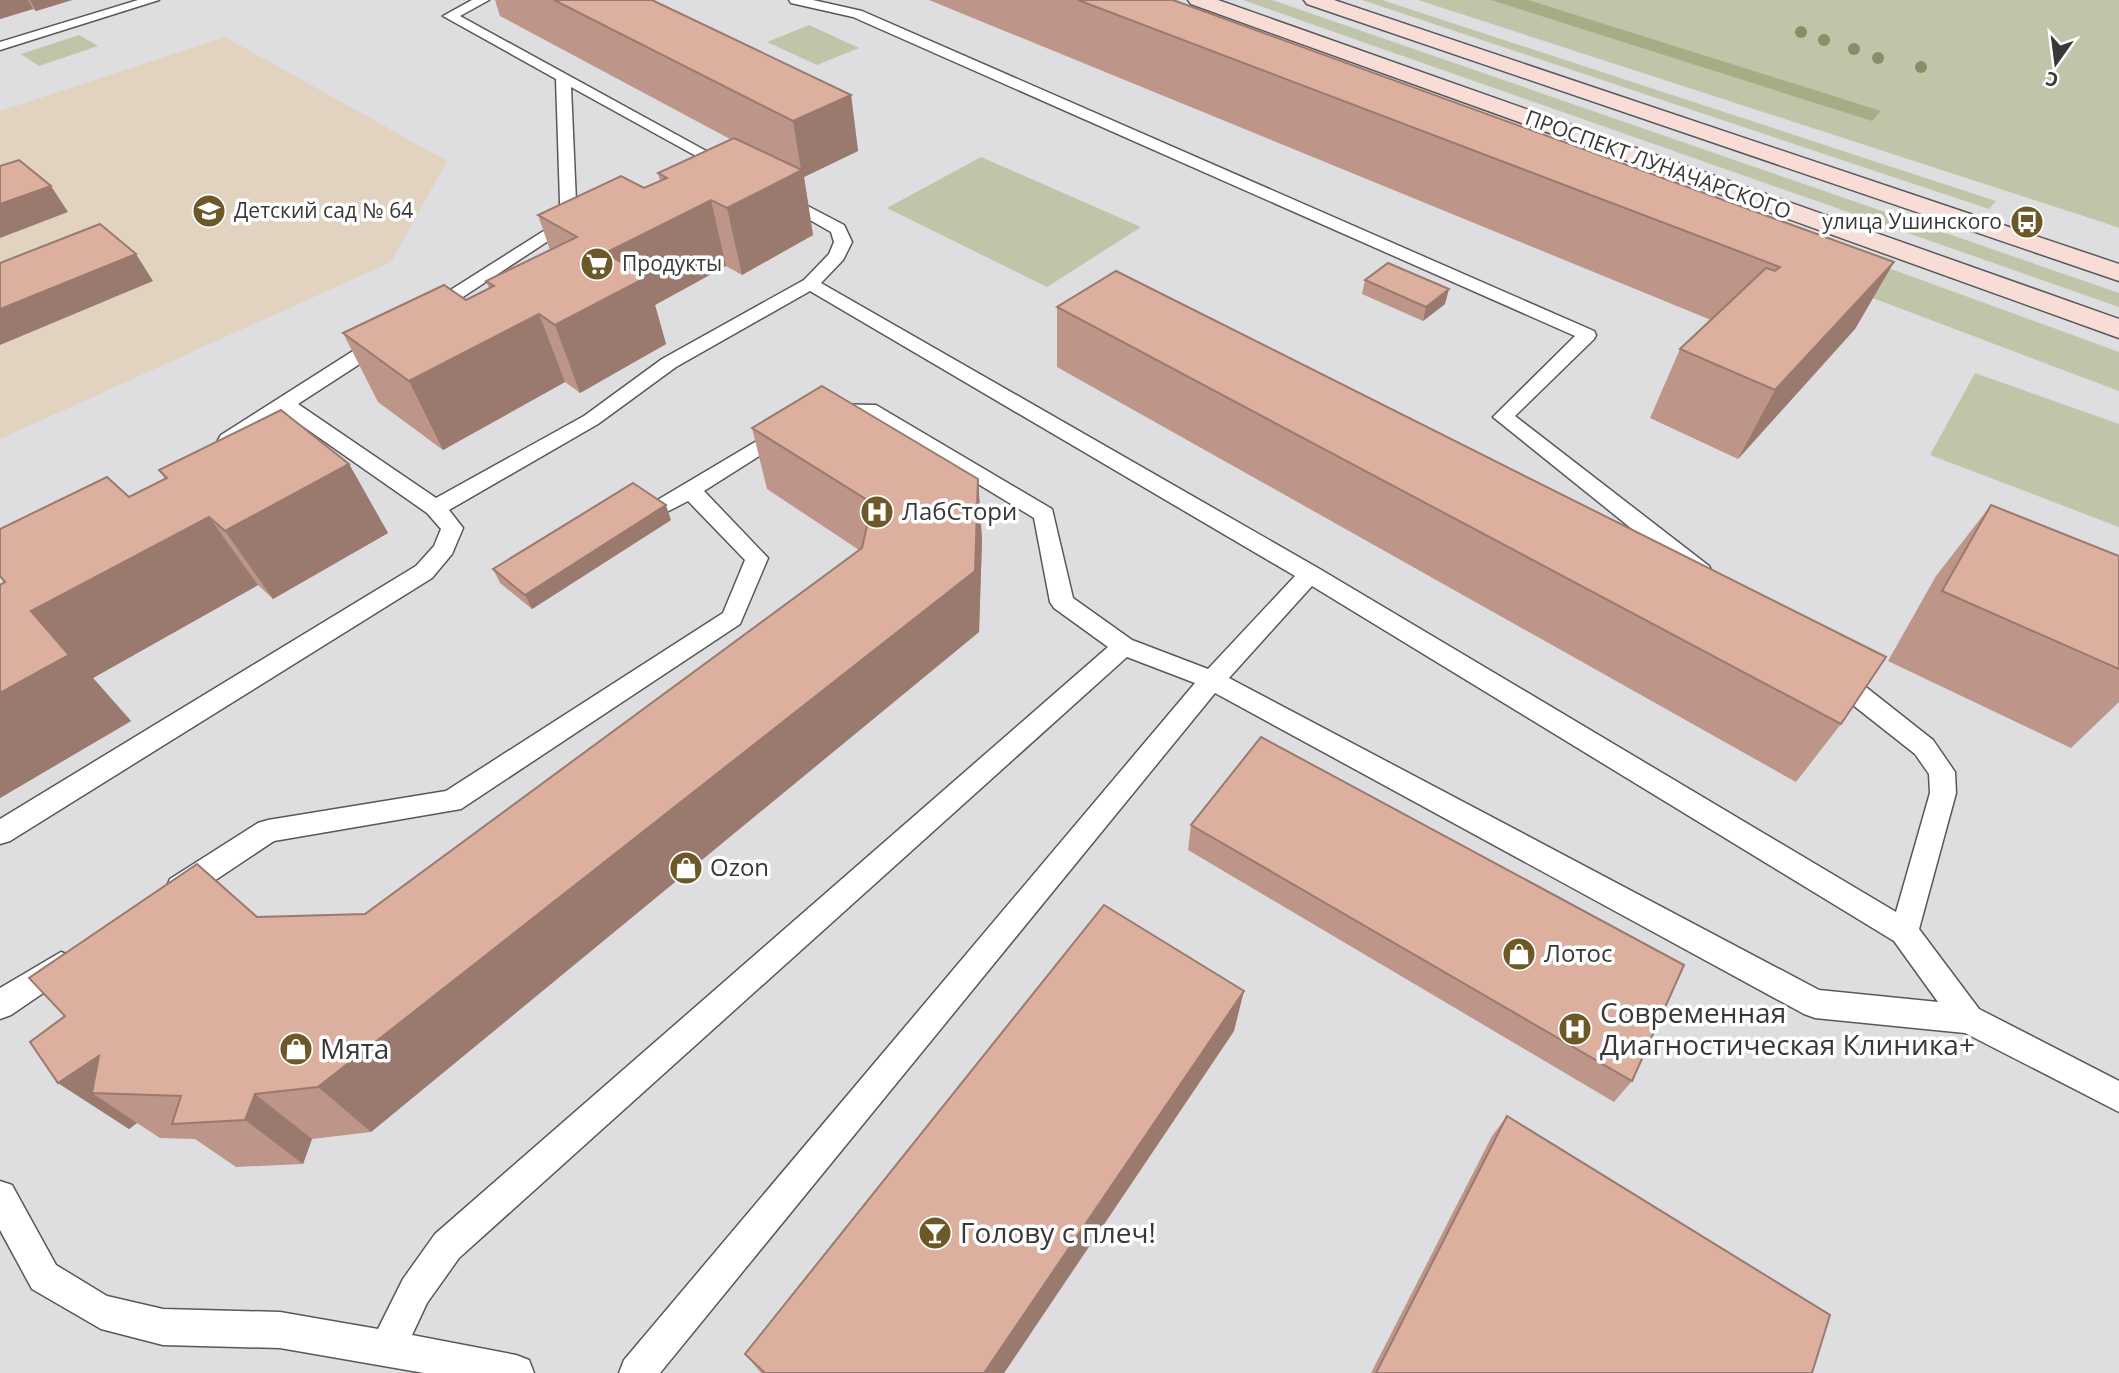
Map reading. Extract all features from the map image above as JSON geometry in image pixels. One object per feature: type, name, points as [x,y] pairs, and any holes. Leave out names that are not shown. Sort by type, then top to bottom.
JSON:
[{"type":"main road","name":"ПРОСПЕКТ ЛУНАЧАРСКОГО","points":[[1198,0],[2119,329]]},
{"type":"main road","name":"ПРОСПЕКТ ЛУНАЧАРСКОГО","points":[[1314,0],[2119,273]]},
{"type":"lane","points":[[0,46],[152,0]]},
{"type":"lane","points":[[482,0],[450,16],[741,175]]},
{"type":"lane","points":[[796,0],[858,14],[1587,335],[1503,417],[1721,587]]},
{"type":"lane","points":[[416,319],[566,224],[574,202],[563,77]]},
{"type":"lane","points":[[692,172],[717,161]]},
{"type":"lane","points":[[435,508],[592,420],[669,363],[810,284],[837,256],[843,242],[838,229],[766,188]]},
{"type":"lane","points":[[810,284],[1310,574],[1904,932],[1968,1018]]},
{"type":"lane","points":[[216,447],[394,333]]},
{"type":"lane","points":[[0,833],[424,572],[444,550],[452,528],[435,508],[285,404]]},
{"type":"lane","points":[[657,510],[822,407],[869,408],[1044,514],[1062,602],[1124,646],[1212,680],[1815,1004],[1968,1018],[2119,1097]]},
{"type":"lane","points":[[163,899],[268,831],[452,801],[732,618],[757,558],[690,490]]},
{"type":"lane","points":[[637,1373],[1212,680],[1310,574]]},
{"type":"lane","points":[[387,1348],[415,1292],[447,1246],[1124,646]]},
{"type":"lane","points":[[1817,663],[1924,747],[1942,772],[1943,793],[1904,932]]},
{"type":"lane","points":[[0,1005],[82,952]]},
{"type":"lane","points":[[0,1197],[44,1277],[101,1312],[163,1327],[280,1330],[516,1373]]},
{"type":"shaded area","name":"Детский сад № 64","points":[[225,37],[447,161],[391,262],[0,439],[0,111]]},
{"type":"green space","points":[[1083,0],[1153,0],[2119,352],[2119,391]]},
{"type":"green space","points":[[1243,0],[1272,0],[2119,293],[2119,307]]},
{"type":"green space","points":[[1362,0],[1382,0],[1996,201],[1989,209]]},
{"type":"green space","points":[[1418,0],[2119,0],[2119,228],[2105,223]]},
{"type":"green space","points":[[1491,0],[1528,0],[1881,111],[1872,121]]},
{"type":"green space","points":[[809,25],[859,48],[817,65],[767,42]]},
{"type":"green space","points":[[79,35],[98,46],[39,66],[21,54]]},
{"type":"green space","points":[[981,157],[1141,227],[1047,287],[887,208]]},
{"type":"green space","points":[[1975,373],[2119,424],[2119,527],[1930,455]]},
{"type":"building","points":[[554,0],[652,0],[851,95],[793,121]]},
{"type":"building","points":[[1078,0],[1173,0],[1894,262],[1775,390],[1680,349],[1766,268],[1775,271],[1780,267]]},
{"type":"building","points":[[734,138],[802,170],[727,208],[711,200],[605,253],[647,277],[555,325],[539,314],[409,381],[343,333],[444,285],[466,300],[494,286],[486,281],[577,237],[538,215],[621,176],[644,188],[667,178],[658,173]]},
{"type":"building","points":[[19,160],[51,186],[0,204],[0,166]]},
{"type":"building","points":[[100,224],[136,254],[0,309],[0,263]]},
{"type":"building","points":[[1388,263],[1449,289],[1426,307],[1365,280]]},
{"type":"building","points":[[1116,271],[1886,657],[1841,724],[1057,307]]},
{"type":"building","points":[[822,386],[978,479],[975,571],[318,1087],[255,1094],[245,1120],[172,1124],[181,1096],[92,1093],[99,1056],[58,1083],[30,1042],[65,1016],[29,978],[197,864],[257,917],[365,914],[862,548],[872,503],[752,428]]},
{"type":"building","points":[[281,410],[349,464],[225,531],[209,517],[31,611],[69,655],[0,693],[0,585],[5,582],[0,576],[0,529],[107,477],[129,497],[167,478],[159,470]]},
{"type":"building","points":[[633,483],[666,505],[525,595],[493,569]]},
{"type":"building","points":[[1991,505],[2119,556],[2119,669],[1942,591]]},
{"type":"building","points":[[1261,737],[1684,965],[1632,1081],[1191,825]]},
{"type":"building","points":[[1104,905],[1244,991],[984,1373],[765,1373],[745,1354]]},
{"type":"building","points":[[1507,1116],[1830,1315],[1812,1373],[1376,1373]]},
{"type":"place","name":"Детский сад № 64","points":[[209,211]]},
{"type":"place","name":"улица Ушинского","points":[[2027,222]]},
{"type":"place","name":"Продукты","points":[[597,264]]},
{"type":"place","name":"ЛабСтори","points":[[877,512]]},
{"type":"place","name":"Ozon","points":[[686,868]]},
{"type":"place","name":"Лотос","points":[[1519,954]]},
{"type":"place","name":"Современная Диагностическая Клиника+","points":[[1575,1029]]},
{"type":"place","name":"Мята","points":[[296,1049]]},
{"type":"place","name":"Голову с плеч!","points":[[935,1233]]}]
